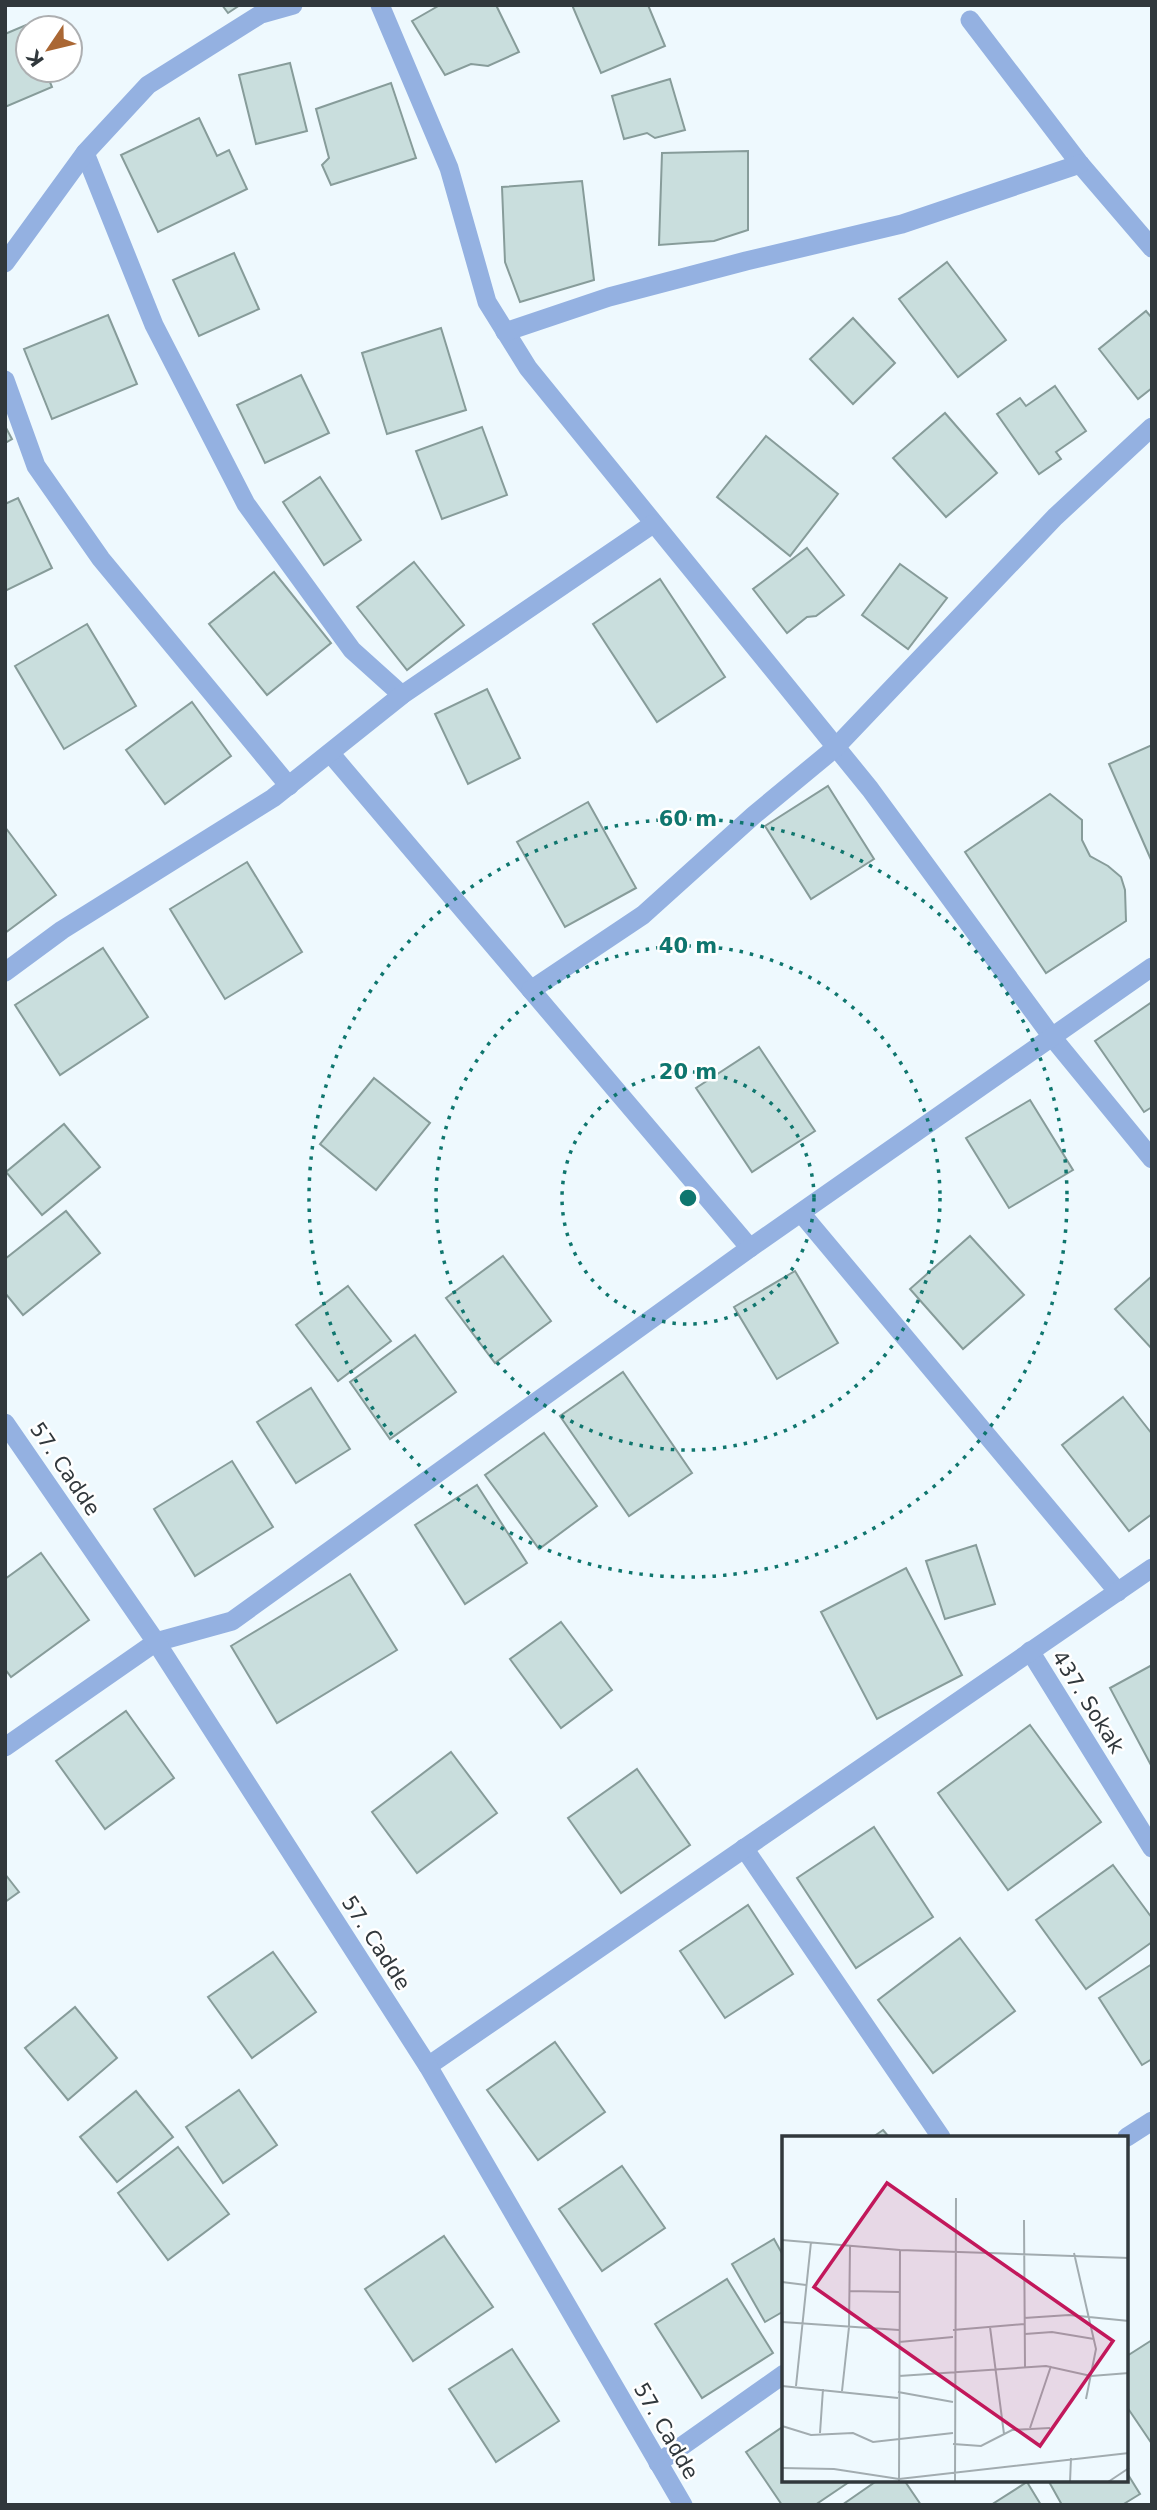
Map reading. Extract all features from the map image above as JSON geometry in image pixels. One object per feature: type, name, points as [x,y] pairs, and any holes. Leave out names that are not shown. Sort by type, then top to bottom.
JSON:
[{"type":"street","points":[[5,262],[85,153],[148,85],[261,14],[293,5]]},
{"type":"street","points":[[380,5],[449,168],[487,302],[528,368],[870,789],[1052,1037],[1152,1159]]},
{"type":"street","points":[[970,20],[1080,164],[1152,247]]},
{"type":"street","points":[[85,153],[154,325],[246,504],[352,650],[402,695]]},
{"type":"street","points":[[505,332],[646,287],[902,224],[1080,164]]},
{"type":"street","points":[[5,380],[36,466],[102,559],[289,786]]},
{"type":"street","points":[[531,990],[643,915],[754,815],[835,748],[1055,517],[1152,427]]},
{"type":"street","points":[[5,972],[62,930],[273,798],[402,695],[653,524]]},
{"type":"street","points":[[330,753],[750,1248]]},
{"type":"street","points":[[5,1747],[156,1642],[232,1621],[750,1248],[1152,967]]},
{"type":"street","points":[[801,1213],[1118,1592]]},
{"type":"street","name":"57. Cadde","points":[[5,1423],[156,1642],[428,2066],[683,2505]]},
{"type":"street","points":[[428,2066],[1152,1568]]},
{"type":"street","name":"437. Sokak","points":[[1030,1651],[1152,1848]]},
{"type":"street","points":[[744,1848],[940,2136]]},
{"type":"street","points":[[1129,2136],[1152,2121]]},
{"type":"street","points":[[658,2463],[782,2375]]},
{"type":"building","points":[[222,5],[240,5],[228,13]]},
{"type":"building","points":[[440,5],[496,5],[519,52],[488,66],[471,64],[445,75],[412,21]]},
{"type":"building","points":[[572,5],[648,5],[665,46],[601,73]]},
{"type":"building","points":[[14,30],[14,84],[51,84],[52,87],[5,107],[5,34]]},
{"type":"building","points":[[290,63],[307,131],[256,144],[239,75]]},
{"type":"building","points":[[670,79],[685,130],[655,138],[647,133],[624,139],[612,96]]},
{"type":"building","points":[[391,83],[416,158],[331,185],[322,165],[329,158],[316,109]]},
{"type":"building","points":[[199,118],[217,156],[229,150],[247,189],[158,232],[121,155]]},
{"type":"building","points":[[748,151],[748,230],[714,241],[659,245],[662,153]]},
{"type":"building","points":[[582,181],[594,280],[520,302],[505,262],[502,187]]},
{"type":"building","points":[[234,253],[259,309],[199,336],[173,280]]},
{"type":"building","points":[[947,262],[1006,340],[958,377],[899,299]]},
{"type":"building","points":[[1146,311],[1152,318],[1152,388],[1138,399],[1099,349]]},
{"type":"building","points":[[108,315],[137,384],[52,419],[24,349]]},
{"type":"building","points":[[853,318],[895,363],[853,404],[810,359]]},
{"type":"building","points":[[441,328],[466,410],[387,434],[362,353]]},
{"type":"building","points":[[301,375],[329,433],[265,463],[237,405]]},
{"type":"building","points":[[1055,386],[1086,431],[1056,452],[1061,459],[1039,474],[997,414],[1020,398],[1026,406]]},
{"type":"building","points":[[945,413],[997,473],[946,517],[893,458]]},
{"type":"building","points":[[5,426],[12,439],[5,443]]},
{"type":"building","points":[[482,427],[507,495],[442,519],[416,451]]},
{"type":"building","points":[[766,436],[838,494],[790,556],[717,497]]},
{"type":"building","points":[[320,477],[361,540],[324,565],[283,502]]},
{"type":"building","points":[[18,498],[52,568],[5,591],[5,504]]},
{"type":"building","points":[[807,548],[844,595],[816,616],[807,617],[787,633],[753,589]]},
{"type":"building","points":[[414,562],[464,625],[407,670],[357,607]]},
{"type":"building","points":[[900,564],[947,598],[908,649],[862,615]]},
{"type":"building","points":[[274,572],[331,643],[267,695],[209,624]]},
{"type":"building","points":[[660,579],[725,677],[657,722],[593,624]]},
{"type":"building","points":[[87,624],[136,706],[64,749],[15,666]]},
{"type":"building","points":[[487,689],[520,758],[468,784],[435,714]]},
{"type":"building","points":[[192,702],[231,756],[165,804],[126,750]]},
{"type":"building","points":[[1152,745],[1152,862],[1109,764]]},
{"type":"building","points":[[828,786],[874,859],[811,899],[765,826]]},
{"type":"building","points":[[1050,794],[1082,820],[1082,840],[1090,856],[1121,877],[1125,890],[1126,921],[1046,973],[965,852]]},
{"type":"building","points":[[588,802],[636,888],[565,927],[517,842]]},
{"type":"building","points":[[5,827],[56,895],[5,933]]},
{"type":"building","points":[[247,862],[302,952],[225,999],[170,909]]},
{"type":"building","points":[[103,948],[148,1017],[60,1075],[15,1005]]},
{"type":"building","points":[[1152,1002],[1152,1107],[1144,1112],[1095,1041]]},
{"type":"building","points":[[759,1047],[815,1131],[752,1172],[696,1088]]},
{"type":"building","points":[[374,1078],[430,1123],[376,1190],[320,1144]]},
{"type":"building","points":[[1030,1100],[1073,1170],[1009,1208],[966,1138]]},
{"type":"building","points":[[64,1124],[100,1167],[42,1215],[6,1172]]},
{"type":"building","points":[[66,1211],[100,1253],[23,1315],[5,1293],[5,1259]]},
{"type":"building","points":[[970,1236],[1024,1295],[963,1349],[910,1289]]},
{"type":"building","points":[[503,1256],[551,1321],[495,1363],[446,1298]]},
{"type":"building","points":[[795,1271],[838,1343],[777,1379],[734,1307]]},
{"type":"building","points":[[1152,1276],[1152,1349],[1115,1309]]},
{"type":"building","points":[[348,1286],[391,1341],[338,1381],[296,1325]]},
{"type":"building","points":[[415,1335],[456,1392],[390,1439],[350,1382]]},
{"type":"building","points":[[623,1372],[692,1473],[629,1516],[560,1416]]},
{"type":"building","points":[[311,1388],[350,1449],[296,1483],[257,1422]]},
{"type":"building","points":[[1123,1397],[1152,1434],[1152,1514],[1129,1531],[1062,1445]]},
{"type":"building","points":[[544,1433],[597,1506],[539,1549],[485,1475]]},
{"type":"building","points":[[232,1461],[273,1527],[195,1576],[154,1509]]},
{"type":"building","points":[[477,1485],[527,1563],[465,1604],[415,1525]]},
{"type":"building","points":[[976,1545],[995,1604],[945,1619],[926,1561]]},
{"type":"building","points":[[41,1553],[89,1620],[11,1677],[5,1669],[5,1579]]},
{"type":"building","points":[[906,1568],[962,1675],[877,1719],[821,1612]]},
{"type":"building","points":[[350,1574],[397,1650],[277,1723],[231,1646]]},
{"type":"building","points":[[561,1622],[612,1690],[561,1728],[510,1659]]},
{"type":"building","points":[[1152,1665],[1152,1767],[1110,1688]]},
{"type":"building","points":[[126,1711],[174,1778],[105,1829],[56,1761]]},
{"type":"building","points":[[1030,1725],[1101,1822],[1008,1890],[938,1793]]},
{"type":"building","points":[[451,1752],[497,1813],[417,1873],[372,1812]]},
{"type":"building","points":[[637,1769],[690,1845],[621,1893],[568,1818]]},
{"type":"building","points":[[874,1827],[933,1917],[856,1968],[797,1878]]},
{"type":"building","points":[[1113,1865],[1152,1918],[1152,1942],[1086,1989],[1036,1920]]},
{"type":"building","points":[[5,1874],[19,1892],[5,1902]]},
{"type":"building","points":[[748,1905],[793,1974],[725,2018],[680,1951]]},
{"type":"building","points":[[960,1938],[1015,2011],[933,2073],[878,2000]]},
{"type":"building","points":[[273,1952],[316,2012],[252,2058],[208,1997]]},
{"type":"building","points":[[1152,1964],[1152,2059],[1142,2065],[1099,1998]]},
{"type":"building","points":[[75,2007],[117,2058],[68,2100],[25,2048]]},
{"type":"building","points":[[555,2042],[605,2112],[538,2160],[487,2090]]},
{"type":"building","points":[[239,2090],[277,2145],[223,2183],[186,2127]]},
{"type":"building","points":[[136,2091],[173,2137],[117,2182],[80,2137]]},
{"type":"building","points":[[883,2130],[888,2136],[874,2136]]},
{"type":"building","points":[[178,2147],[229,2214],[168,2260],[118,2193]]},
{"type":"building","points":[[622,2166],[665,2228],[602,2271],[559,2209]]},
{"type":"building","points":[[444,2236],[493,2307],[413,2361],[365,2289]]},
{"type":"building","points":[[774,2239],[782,2253],[782,2312],[765,2322],[732,2264]]},
{"type":"building","points":[[727,2279],[773,2353],[702,2398],[655,2324]]},
{"type":"building","points":[[1152,2340],[1152,2444],[1129,2410],[1129,2355]]},
{"type":"building","points":[[512,2349],[559,2421],[496,2462],[449,2389]]},
{"type":"building","points":[[782,2427],[782,2482],[849,2482],[815,2505],[782,2505],[746,2452]]},
{"type":"building","points":[[1129,2476],[1140,2494],[1122,2505],[1062,2505],[1049,2482],[1129,2482]]},
{"type":"building","points":[[875,2482],[905,2482],[921,2505],[842,2505]]},
{"type":"building","points":[[1027,2482],[1041,2505],[991,2505]]}]
